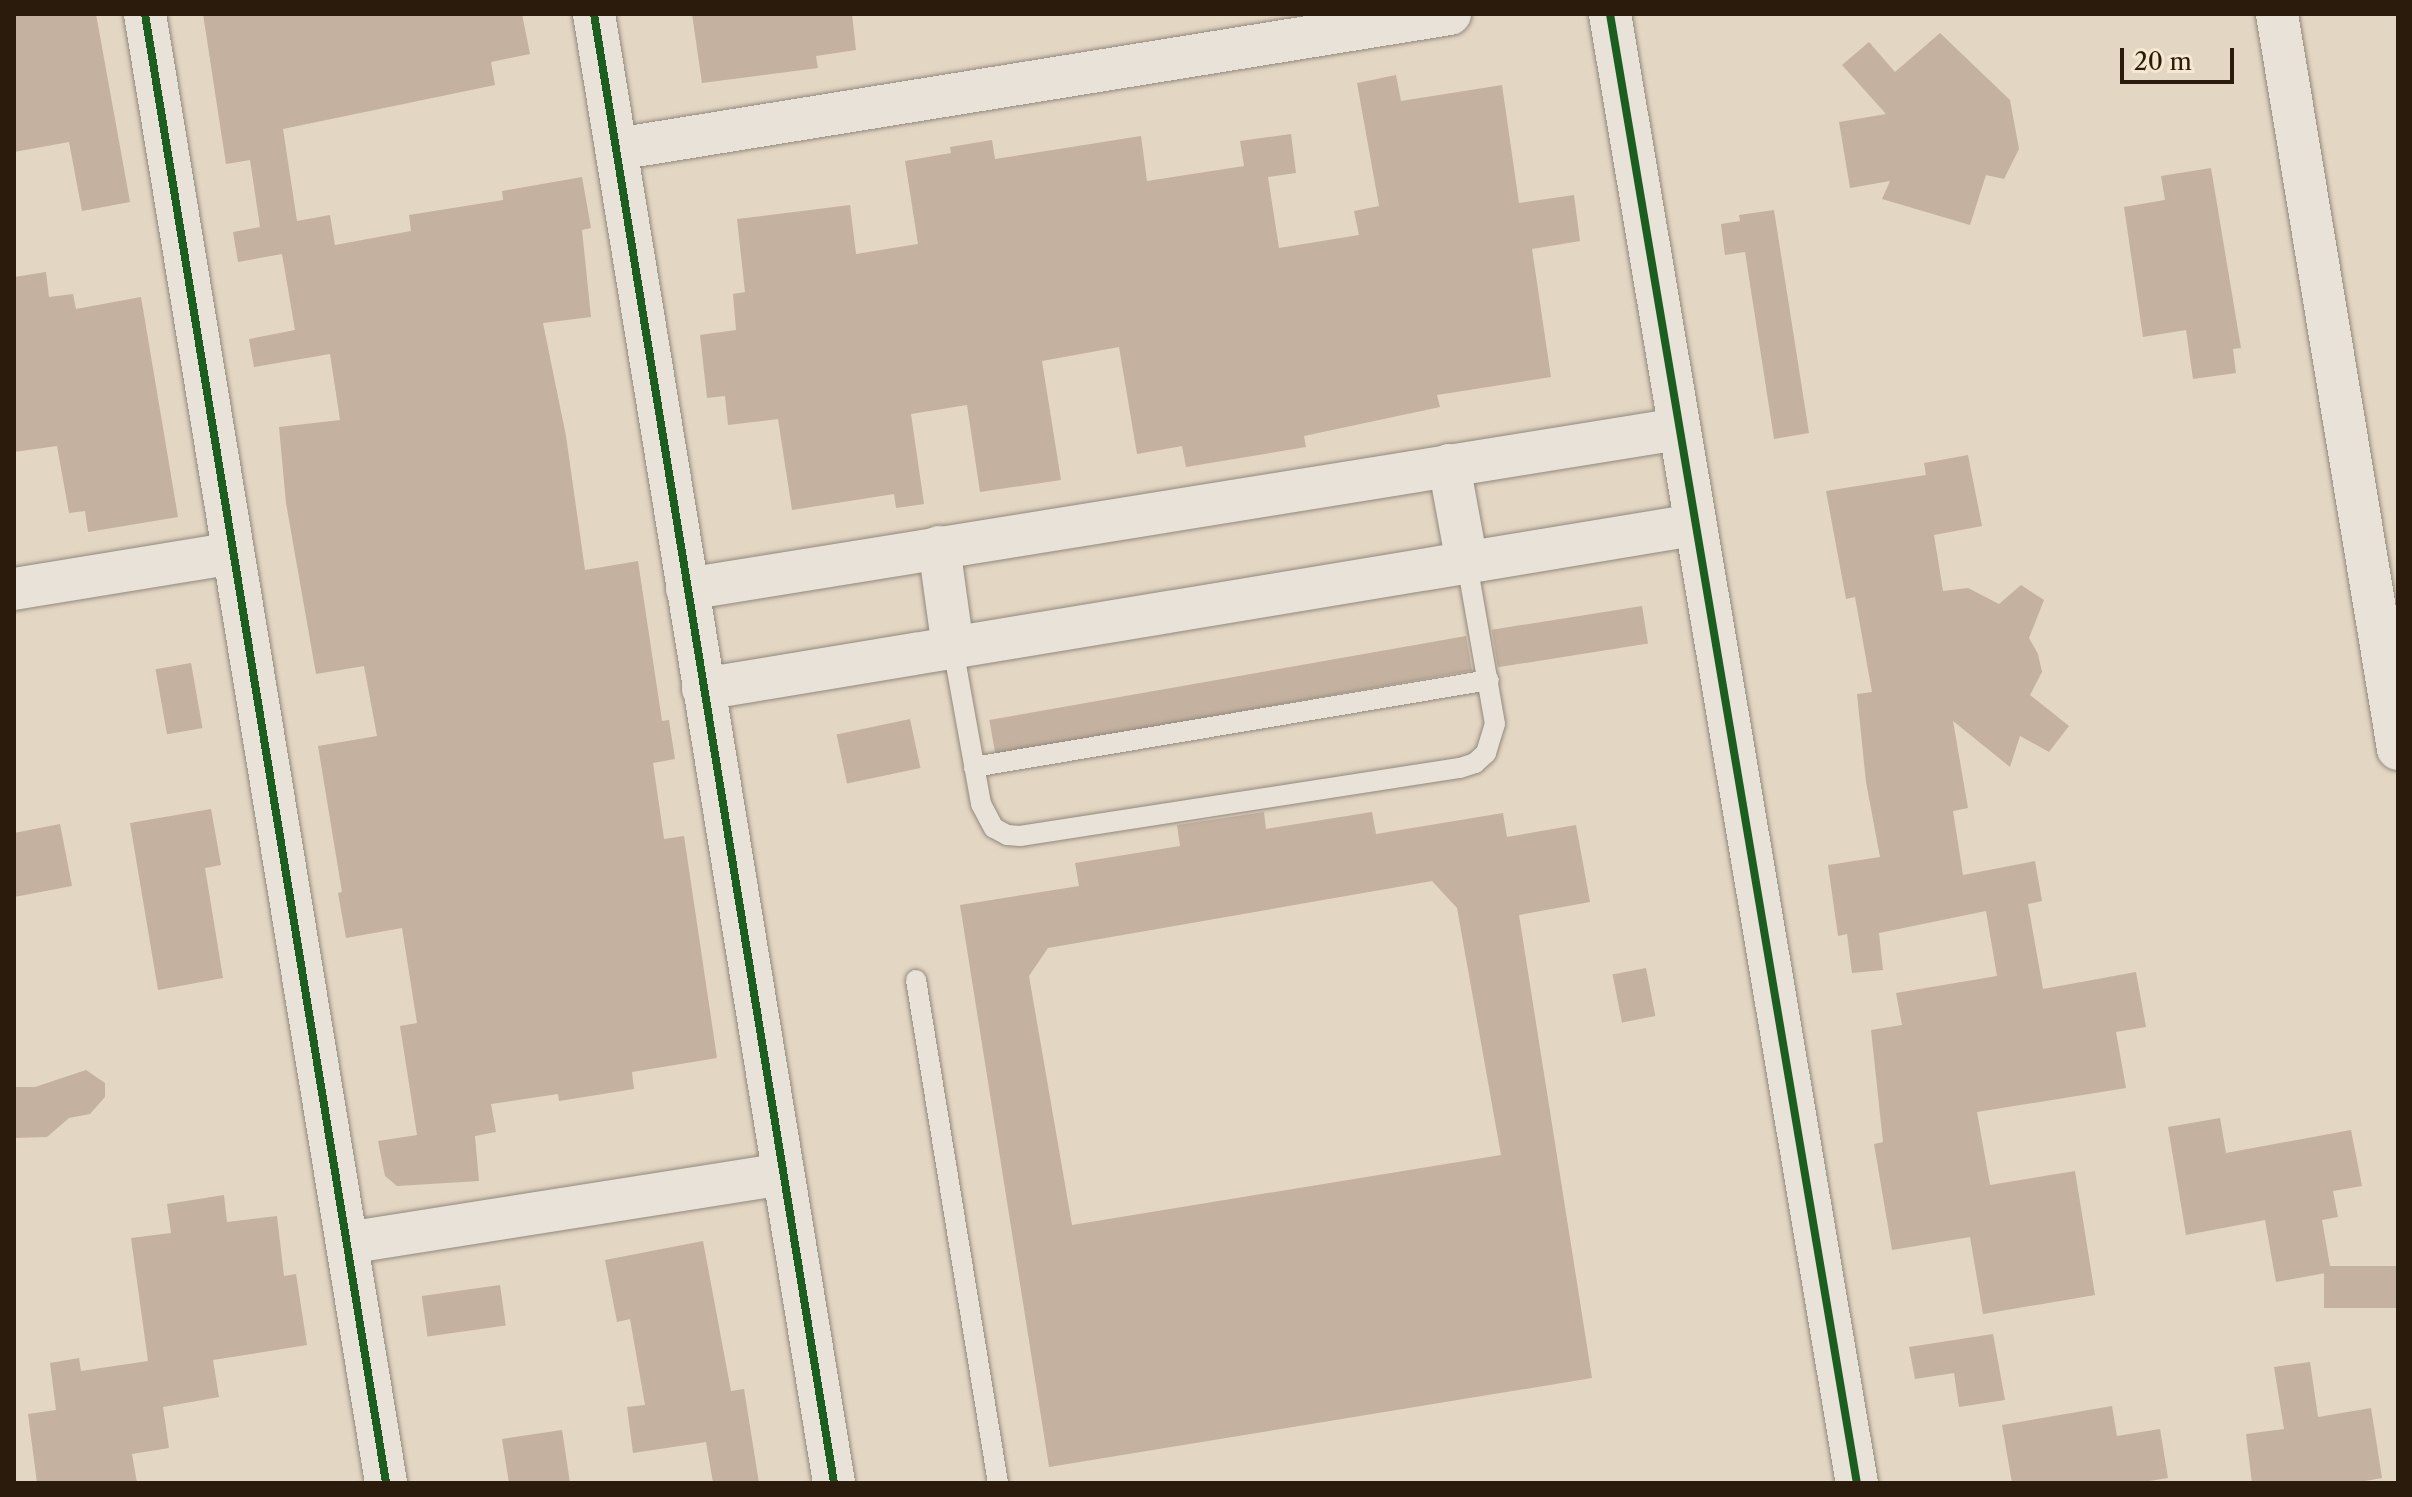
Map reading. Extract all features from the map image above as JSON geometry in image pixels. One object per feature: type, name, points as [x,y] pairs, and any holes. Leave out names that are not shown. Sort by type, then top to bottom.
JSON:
[{"type":"street","points":[[145,14],[386,1483]]},
{"type":"street","points":[[594,14],[834,1483]]},
{"type":"street","points":[[617,149],[1450,14]]},
{"type":"street","points":[[1610,14],[1857,1483]]},
{"type":"street","points":[[2277,14],[2398,749]]},
{"type":"street","points":[[687,589],[1678,429]]},
{"type":"street","points":[[1449,465],[1467,563]]},
{"type":"street","points":[[703,689],[1694,525]]},
{"type":"street","points":[[939,547],[953,648]]},
{"type":"street","points":[[14,589],[233,553]]},
{"type":"street","points":[[347,1243],[782,1174]]},
{"type":"lane","points":[[953,648],[986,817],[994,828],[1020,836],[1460,768],[1475,763],[1486,753],[1493,739],[1489,680],[1467,563]]},
{"type":"lane","points":[[974,767],[1489,680]]},
{"type":"lane","points":[[916,980],[998,1483]]},
{"type":"building","points":[[14,14],[96,14],[130,202],[82,211],[69,142],[14,152]]},
{"type":"building","points":[[203,14],[522,14],[530,54],[491,62],[495,85],[283,129],[297,221],[330,215],[335,245],[411,231],[409,215],[503,200],[502,191],[582,177],[591,228],[582,230],[591,317],[543,323],[566,436],[585,570],[638,561],[662,721],[669,720],[675,759],[653,763],[664,839],[684,836],[717,1058],[632,1072],[634,1089],[559,1101],[558,1094],[491,1104],[496,1132],[475,1136],[479,1181],[397,1186],[385,1176],[378,1141],[417,1135],[400,1026],[417,1023],[402,928],[346,938],[338,893],[342,892],[318,746],[377,736],[364,666],[316,674],[286,503],[279,427],[340,420],[330,354],[254,367],[249,339],[295,330],[282,254],[238,262],[233,232],[260,227],[250,160],[226,164]]},
{"type":"building","points":[[692,14],[852,14],[856,50],[816,56],[818,68],[702,83]]},
{"type":"building","points":[[1940,33],[2010,100],[2019,149],[2004,179],[1986,175],[1970,225],[1882,199],[1890,181],[1850,188],[1839,122],[1886,114],[1842,65],[1869,42],[1895,72]]},
{"type":"building","points":[[1396,75],[1401,101],[1502,85],[1519,203],[1574,195],[1580,241],[1532,249],[1551,377],[1437,395],[1440,407],[1304,436],[1306,447],[1186,467],[1182,446],[1137,454],[1119,347],[1042,361],[1061,480],[980,492],[967,405],[911,414],[924,504],[896,508],[894,494],[792,510],[778,419],[728,425],[725,396],[707,398],[700,335],[736,330],[733,294],[745,292],[737,219],[850,205],[856,254],[918,244],[905,161],[951,153],[950,147],[992,140],[995,159],[1141,136],[1147,181],[1244,166],[1240,141],[1291,134],[1296,173],[1268,177],[1279,248],[1359,235],[1354,211],[1379,206],[1357,83]]},
{"type":"building","points":[[2211,168],[2241,348],[2233,349],[2236,373],[2193,379],[2186,330],[2143,337],[2124,207],[2165,200],[2161,176]]},
{"type":"building","points":[[1774,210],[1809,433],[1774,439],[1745,252],[1725,255],[1721,224],[1740,221],[1739,215]]},
{"type":"building","points":[[46,272],[49,297],[73,294],[76,309],[141,297],[178,517],[88,532],[85,511],[69,513],[57,446],[14,452],[14,277]]},
{"type":"building","points":[[1968,455],[1982,526],[1934,535],[1943,591],[1968,588],[1999,604],[2021,585],[2044,600],[2029,638],[2038,654],[2042,672],[2030,695],[2069,726],[2049,752],[2020,736],[2010,767],[1953,721],[1968,808],[1953,811],[1963,875],[2035,861],[2042,901],[2028,904],[2043,989],[2136,972],[2146,1027],[2116,1032],[2126,1088],[1977,1112],[1990,1185],[2075,1171],[2095,1295],[1983,1314],[1970,1237],[1892,1250],[1874,1144],[1883,1142],[1871,1030],[1902,1025],[1896,993],[1997,976],[1986,911],[1879,933],[1883,970],[1852,973],[1847,934],[1838,936],[1828,865],[1880,857],[1866,782],[1857,694],[1872,692],[1855,597],[1846,599],[1826,491],[1926,475],[1924,463]]},
{"type":"building","points":[[1642,606],[1648,644],[1498,667],[1492,630]]},
{"type":"building","points":[[1466,636],[1472,670],[995,755],[989,720]]},
{"type":"building","points":[[191,663],[202,728],[167,734],[156,669]]},
{"type":"building","points":[[910,719],[920,768],[847,784],[837,735]]},
{"type":"building","points":[[211,809],[221,865],[205,868],[223,978],[158,990],[130,823]]},
{"type":"building","points":[[1264,812],[1266,829],[1372,812],[1376,834],[1503,813],[1507,837],[1576,825],[1590,902],[1519,915],[1592,1378],[1049,1467],[960,905],[1079,886],[1075,863],[1180,846],[1177,825]],"holes":[[[1432,881],[1457,908],[1501,1155],[1072,1225],[1029,976],[1048,948]]]},
{"type":"building","points":[[60,824],[72,886],[14,897],[14,833]]},
{"type":"building","points":[[1646,968],[1655,1016],[1622,1023],[1613,974]]},
{"type":"building","points":[[86,1070],[105,1083],[105,1097],[90,1114],[69,1118],[47,1137],[14,1138],[14,1087],[35,1087]]},
{"type":"building","points":[[2220,1118],[2226,1153],[2351,1130],[2362,1186],[2333,1191],[2338,1217],[2322,1220],[2331,1272],[2276,1282],[2265,1220],[2186,1235],[2168,1127]]},
{"type":"building","points":[[224,1195],[227,1222],[277,1216],[284,1276],[296,1274],[307,1345],[213,1360],[219,1397],[163,1407],[169,1448],[132,1454],[137,1483],[37,1483],[28,1414],[56,1410],[50,1363],[79,1358],[81,1371],[148,1361],[131,1238],[171,1233],[167,1204]]},
{"type":"building","points":[[703,1241],[731,1391],[744,1389],[759,1483],[713,1483],[706,1442],[633,1453],[627,1407],[645,1405],[630,1319],[617,1322],[605,1260]]},
{"type":"building","points":[[2324,1266],[2398,1266],[2398,1308],[2324,1308]]},
{"type":"building","points":[[500,1285],[506,1326],[427,1337],[422,1296]]},
{"type":"building","points":[[1993,1334],[2005,1400],[1959,1407],[1954,1373],[1915,1379],[1909,1347]]},
{"type":"building","points":[[2310,1362],[2318,1417],[2371,1408],[2382,1478],[2354,1483],[2252,1483],[2246,1434],[2284,1429],[2274,1367]]},
{"type":"building","points":[[2112,1406],[2117,1436],[2160,1429],[2168,1478],[2137,1483],[2012,1483],[2002,1425]]},
{"type":"building","points":[[562,1430],[570,1483],[509,1483],[502,1439]]},
{"type":"cycle path","points":[[145,14],[386,1483]]},
{"type":"cycle path","points":[[594,14],[834,1483]]},
{"type":"cycle path","points":[[1610,14],[1857,1483]]}]
